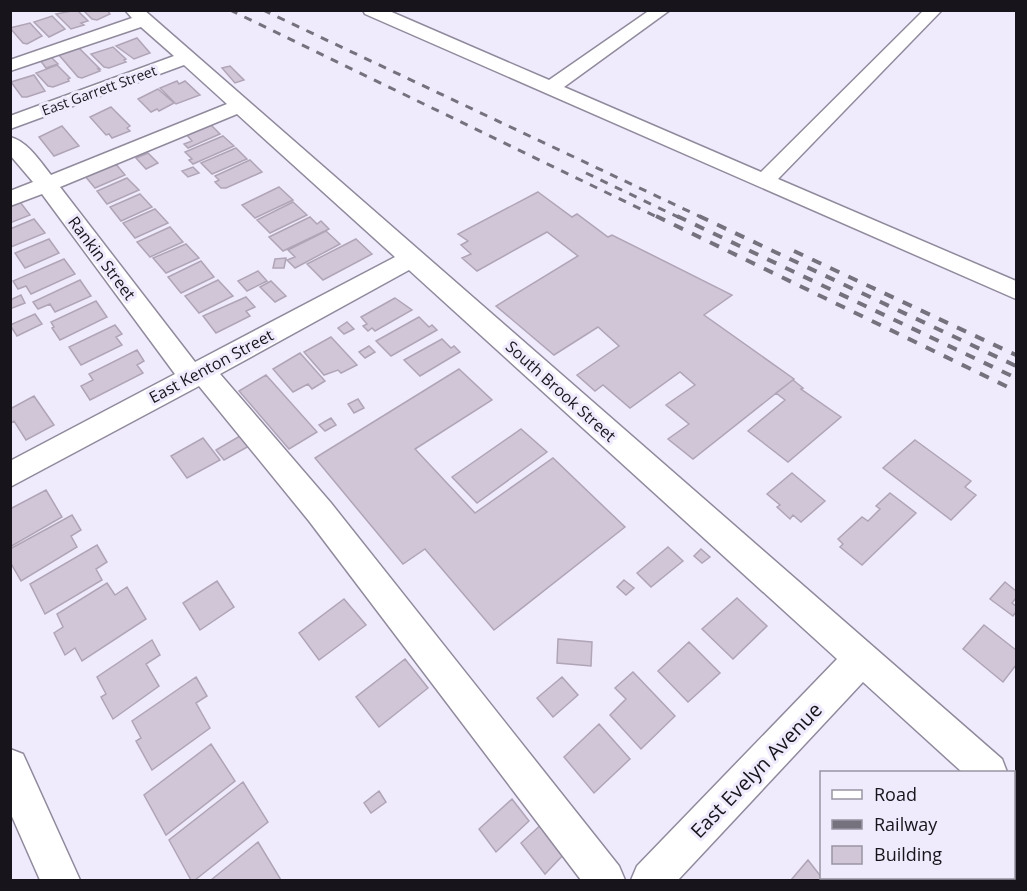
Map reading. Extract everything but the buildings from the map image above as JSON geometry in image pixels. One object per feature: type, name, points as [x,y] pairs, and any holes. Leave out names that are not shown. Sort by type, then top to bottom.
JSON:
[{"type":"street","points":[[371,10],[1017,291]]},
{"type":"street","points":[[550,88],[662,10]]},
{"type":"street","points":[[763,182],[934,10]]},
{"type":"street","points":[[10,66],[138,15]]},
{"type":"street","name":"South Brook Street","points":[[138,15],[988,771]]},
{"type":"street","name":"East Garrett Street","points":[[10,123],[187,58]]},
{"type":"street","points":[[10,200],[240,106]]},
{"type":"street","name":"Rankin Street","points":[[10,143],[29,161],[196,373],[320,512],[605,880]]},
{"type":"street","name":"East Kenton Street","points":[[10,475],[412,258]]},
{"type":"street","name":"East Evelyn Avenue","points":[[651,880],[861,659]]},
{"type":"street","points":[[10,767],[60,880]]},
{"type":"railway","points":[[230,10],[659,218]]},
{"type":"railway","points":[[263,10],[703,218]]},
{"type":"railway","points":[[586,173],[680,218]]},
{"type":"railway","points":[[656,216],[1016,391]]},
{"type":"railway","points":[[677,216],[1016,378]]},
{"type":"railway","points":[[699,216],[1016,366]]},
{"type":"railway","points":[[794,251],[1016,355]]}]
